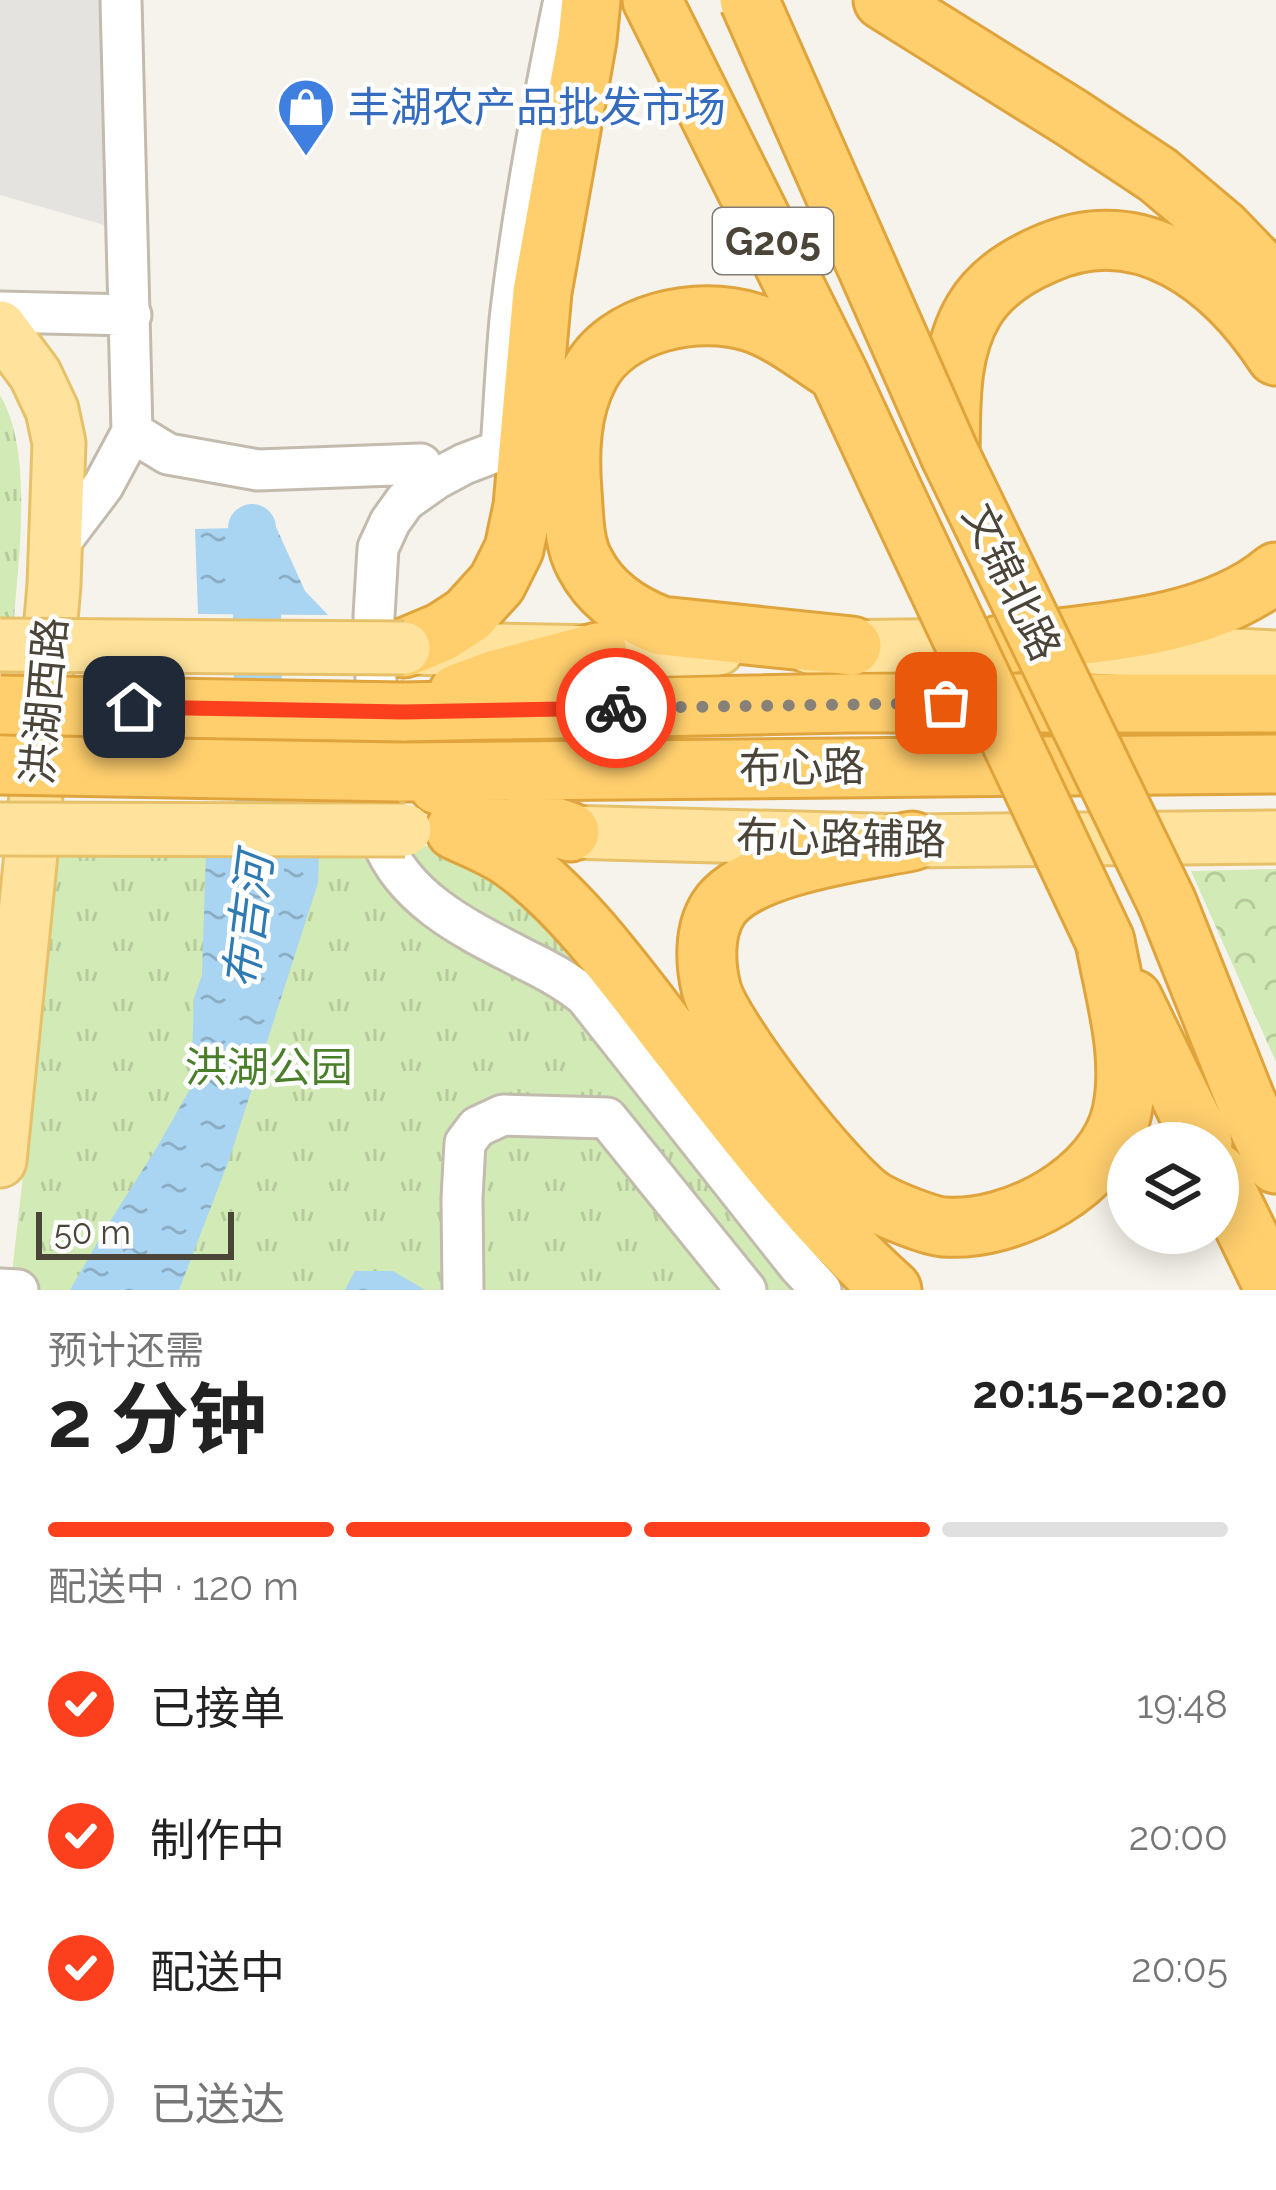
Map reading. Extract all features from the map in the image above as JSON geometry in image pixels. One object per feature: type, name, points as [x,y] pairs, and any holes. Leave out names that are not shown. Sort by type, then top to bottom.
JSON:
[{"type":"highway","name":"文锦北路","points":[[652,0],[838,373],[1193,1122]]},
{"type":"highway","name":"文锦北路","points":[[748,0],[950,454],[1167,903],[1276,1164]]},
{"type":"highway","points":[[883,0],[1158,175],[1222,229],[1276,285]]},
{"type":"highway","points":[[404,648],[468,615],[497,583],[514,549],[524,506],[542,292],[582,5]]},
{"type":"highway","points":[[950,454],[955,363],[974,310],[1018,266],[1063,246],[1115,241],[1146,245],[1176,258],[1221,290],[1276,356]]},
{"type":"highway","points":[[838,373],[752,322],[705,315],[662,320],[620,340],[590,373],[573,422],[570,470],[575,533],[583,562],[602,589],[632,615],[661,626],[852,646]]},
{"type":"highway","points":[[999,645],[1146,625],[1219,606],[1276,572]]},
{"type":"highway","points":[[1101,648],[1276,691]]},
{"type":"highway","points":[[403,712],[496,679],[598,652]]},
{"type":"highway","name":"布心路","points":[[0,705],[403,712],[851,703],[1276,703]]},
{"type":"highway","name":"布心路","points":[[0,765],[400,772],[1276,764]]},
{"type":"highway","points":[[400,772],[570,832]]},
{"type":"highway","points":[[430,830],[511,858],[561,903],[609,956],[767,1159],[825,1226],[892,1290]]},
{"type":"highway","points":[[912,842],[781,868],[750,883],[719,907],[706,943],[711,992],[733,1034],[830,1161],[874,1202],[942,1227],[1003,1221],[1055,1198],[1103,1155],[1122,1114],[1126,1057],[1105,941]]},
{"type":"highway","points":[[1239,1216],[1275,1290]]},
{"type":"main road","name":"洪湖西路","points":[[0,327],[35,374],[52,410],[59,443],[56,548],[0,1161]]},
{"type":"main road","name":"洪湖西路","points":[[0,375],[11,390],[22,426],[29,507],[0,841]]},
{"type":"main road","points":[[0,645],[598,652],[999,645],[1276,657]]},
{"type":"main road","name":"布心路辅路","points":[[0,829],[430,830],[912,842],[1276,837]]},
{"type":"street","points":[[56,548],[104,486],[132,432],[122,0]]},
{"type":"street","points":[[934,0],[1160,145],[1276,261]]},
{"type":"street","points":[[582,5],[538,126],[510,324],[501,450],[436,479],[405,502],[378,548],[374,616],[381,839],[388,859],[451,920],[560,977],[586,997],[821,1290]]},
{"type":"street","points":[[0,313],[131,315]]},
{"type":"street","points":[[132,432],[168,454],[258,470],[421,464]]},
{"type":"street","points":[[463,1290],[465,1143],[477,1127],[503,1114],[607,1118],[746,1290]]},
{"type":"street","points":[[0,1289],[18,1290]]},
{"type":"green space","points":[[0,395],[17,444],[20,473],[14,618],[0,618]]},
{"type":"green space","name":"洪湖公园","points":[[61,841],[485,847],[876,1290],[10,1290]]},
{"type":"green space","points":[[1276,869],[1276,1062],[1191,871]]},
{"type":"shaded area","points":[[0,0],[109,0],[118,229],[0,195]]},
{"type":"water","points":[[276,527],[305,591],[328,615],[198,614],[195,529]]},
{"type":"water","points":[[206,851],[319,853],[318,883],[229,1160],[179,1290],[70,1290],[191,1087],[194,998],[202,975]]},
{"type":"water","points":[[355,1271],[393,1271],[425,1290],[345,1290]]},
{"type":"waterway","name":"布吉河","points":[[252,528],[260,871]]},
{"type":"way so far","points":[[616,708],[946,703]]},
{"type":"place","name":"丰湖农产品批发市场","points":[[306,158]]},
{"type":"route","points":[[134,707],[403,712],[616,708]]}]
